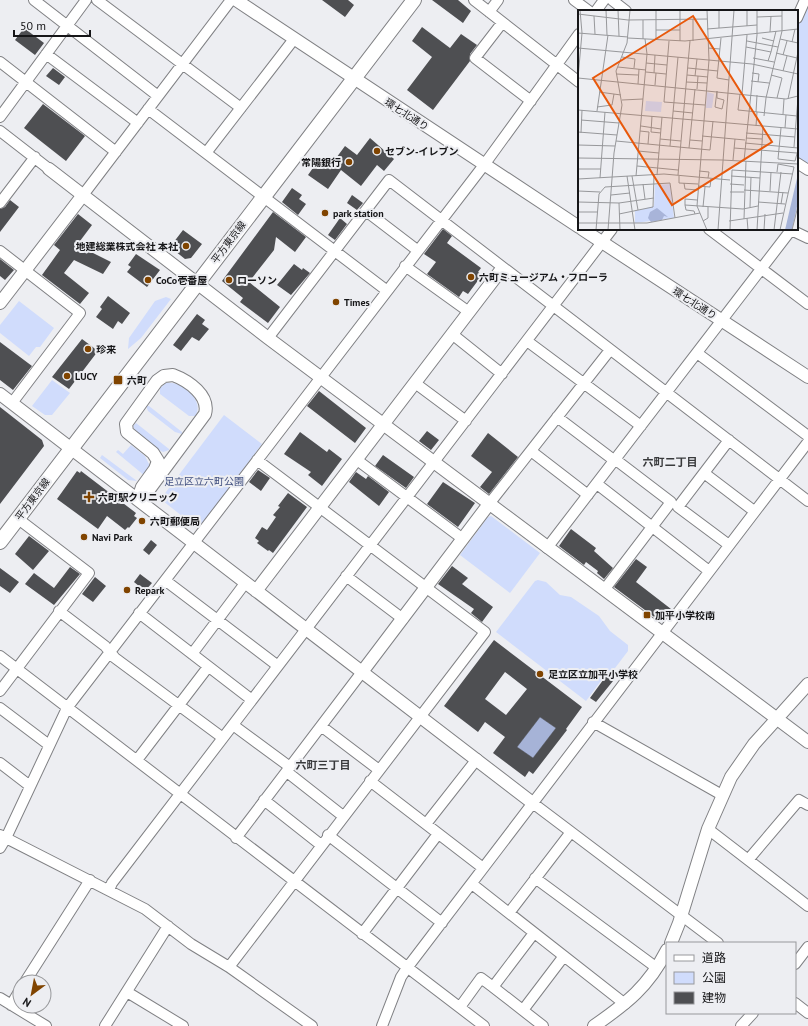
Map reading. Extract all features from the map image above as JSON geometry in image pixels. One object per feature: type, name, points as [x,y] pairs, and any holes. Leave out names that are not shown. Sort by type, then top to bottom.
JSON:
[{"type":"main road","name":"平方東京線","points":[[0,542],[196,283],[414,0]]},
{"type":"street","points":[[34,0],[158,96]]},
{"type":"street","points":[[0,116],[86,0]]},
{"type":"street","points":[[97,0],[241,108]]},
{"type":"street","points":[[0,303],[231,0]]},
{"type":"street","name":"環七北通り","points":[[236,0],[353,79],[578,226]]},
{"type":"street","points":[[474,0],[578,81]]},
{"type":"street","points":[[489,12],[498,0]]},
{"type":"street","points":[[574,0],[588,10]]},
{"type":"street","points":[[597,10],[604,0]]},
{"type":"street","points":[[612,0],[625,10]]},
{"type":"street","points":[[798,16],[805,0]]},
{"type":"street","points":[[502,23],[475,58],[531,101]]},
{"type":"street","points":[[0,848],[3,837],[30,786],[67,708],[139,613],[166,581],[386,290],[484,165],[578,35]]},
{"type":"street","points":[[206,154],[294,39]]},
{"type":"street","points":[[46,54],[138,123]]},
{"type":"street","points":[[0,62],[116,152]]},
{"type":"street","points":[[148,109],[386,290]]},
{"type":"street","points":[[0,131],[196,283],[383,425],[808,742]]},
{"type":"street","points":[[0,204],[35,157]]},
{"type":"street","points":[[798,164],[808,170]]},
{"type":"street","points":[[268,338],[389,180],[502,269],[667,392],[808,501]]},
{"type":"street","points":[[366,210],[418,250]]},
{"type":"street","name":"環七北通り","points":[[584,230],[808,377]]},
{"type":"street","points":[[109,890],[112,883],[306,628],[611,230]]},
{"type":"street","points":[[710,230],[808,304]]},
{"type":"street","points":[[547,548],[762,269],[790,230],[807,237]]},
{"type":"street","points":[[0,251],[80,313],[12,403]]},
{"type":"street","points":[[405,266],[468,312]]},
{"type":"street","points":[[256,590],[321,508],[502,269]]},
{"type":"street","points":[[452,334],[502,374]]},
{"type":"street","points":[[527,341],[641,426]]},
{"type":"street","points":[[236,838],[462,539],[610,350]]},
{"type":"street","points":[[697,353],[808,436]]},
{"type":"street","points":[[173,375],[202,396],[206,405],[205,414],[148,491],[138,499],[142,487],[155,469],[158,461],[153,453],[127,432],[126,424],[157,381],[164,376],[173,375]]},
{"type":"street","points":[[415,383],[466,420]]},
{"type":"street","points":[[0,394],[717,942]]},
{"type":"street","points":[[557,418],[729,545]]},
{"type":"street","points":[[604,590],[652,527],[704,473],[729,440]]},
{"type":"street","points":[[382,1026],[401,978],[407,968],[472,884],[532,802],[808,442]]},
{"type":"street","points":[[531,451],[588,495]]},
{"type":"street","points":[[229,968],[328,835],[484,632],[257,460]]},
{"type":"street","points":[[357,460],[462,539]]},
{"type":"street","points":[[704,473],[754,512]]},
{"type":"street","points":[[597,484],[709,571]]},
{"type":"street","points":[[0,690],[89,573],[17,518]]},
{"type":"street","points":[[346,576],[403,619]]},
{"type":"street","points":[[166,581],[278,666]]},
{"type":"street","points":[[192,654],[246,582]]},
{"type":"street","points":[[59,612],[105,646],[115,658],[223,738]]},
{"type":"street","points":[[139,613],[252,700]]},
{"type":"street","points":[[0,656],[137,760],[236,838],[484,1026]]},
{"type":"street","points":[[137,760],[208,666]]},
{"type":"street","points":[[670,942],[682,915],[708,829],[722,795],[740,761],[776,718],[808,684]]},
{"type":"street","points":[[0,708],[49,745]]},
{"type":"street","points":[[593,722],[722,795]]},
{"type":"street","points":[[233,725],[343,816]]},
{"type":"street","points":[[321,726],[378,770]]},
{"type":"street","points":[[426,824],[477,759]]},
{"type":"street","points":[[0,763],[30,786]]},
{"type":"street","points":[[370,781],[483,868]]},
{"type":"street","points":[[264,800],[321,845]]},
{"type":"street","points":[[748,860],[798,800],[808,805]]},
{"type":"street","points":[[708,829],[808,906]]},
{"type":"street","points":[[509,913],[571,832]]},
{"type":"street","points":[[362,934],[438,834]]},
{"type":"street","points":[[328,835],[442,923]]},
{"type":"street","points":[[3,837],[145,909],[191,944],[229,968],[306,1024]]},
{"type":"street","points":[[535,878],[657,968]]},
{"type":"street","points":[[30,974],[90,880]]},
{"type":"street","points":[[472,884],[625,1004]]},
{"type":"street","points":[[105,1026],[168,926]]},
{"type":"street","points":[[493,987],[534,933]]},
{"type":"street","points":[[796,963],[808,947]]},
{"type":"street","points":[[594,1026],[639,992],[657,968],[666,952]]},
{"type":"street","points":[[523,1010],[564,956]]},
{"type":"street","points":[[460,1007],[481,978],[543,1026]]},
{"type":"street","points":[[127,992],[183,1026]]},
{"type":"street","points":[[0,998],[46,1026]]},
{"type":"street","points":[[796,1004],[808,1013]]},
{"type":"street","points":[[741,1026],[752,1014]]},
{"type":"green space","points":[[808,0],[808,165],[798,159],[798,23]]},
{"type":"green space","points":[[166,297],[171,299],[141,338],[128,349],[129,338],[155,301]]},
{"type":"green space","points":[[19,301],[54,328],[40,347],[36,347],[29,356],[0,333],[0,325]]},
{"type":"green space","points":[[52,380],[70,393],[52,415],[45,415],[32,406]]},
{"type":"green space","points":[[166,383],[172,383],[185,388],[195,398],[198,410],[195,416],[189,416],[160,394],[160,388]]},
{"type":"green space","points":[[146,406],[149,406],[182,432],[182,434],[175,432],[148,411]]},
{"type":"green space","name":"足立区立六町公園","points":[[224,415],[262,444],[201,525],[196,527],[163,501],[163,496]]},
{"type":"green space","points":[[136,423],[169,450],[163,452],[159,450],[136,432],[133,426]]},
{"type":"green space","points":[[131,445],[145,456],[150,466],[145,476],[116,452],[118,450],[123,454]]},
{"type":"green space","points":[[102,455],[137,481],[128,480],[100,458]]},
{"type":"green space","points":[[491,516],[540,553],[510,593],[460,555],[488,517]]},
{"type":"green space","points":[[538,580],[546,582],[560,595],[571,597],[599,616],[610,631],[628,645],[628,651],[609,676],[606,674],[586,701],[496,632],[535,581]]},
{"type":"shaded area","points":[[540,717],[556,728],[533,758],[517,747]]},
{"type":"building","points":[[322,0],[348,0],[354,5],[345,17]]},
{"type":"building","points":[[432,0],[458,0],[471,11],[463,23]]},
{"type":"building","points":[[422,27],[450,48],[461,34],[477,45],[470,54],[470,61],[433,110],[407,90],[432,57],[412,41]]},
{"type":"building","points":[[24,28],[44,43],[35,55],[15,40]]},
{"type":"building","points":[[53,68],[65,77],[59,85],[46,76]]},
{"type":"building","points":[[43,104],[85,136],[66,161],[24,128]]},
{"type":"building","points":[[370,138],[394,159],[384,171],[377,165],[361,186],[341,170],[328,189],[308,175],[320,158],[331,165],[345,146],[357,155]]},
{"type":"building","points":[[292,188],[302,195],[299,199],[306,204],[298,215],[282,202]]},
{"type":"building","points":[[352,195],[363,203],[357,210],[347,203]]},
{"type":"building","points":[[10,200],[19,207],[0,232],[0,209],[5,207]]},
{"type":"building","points":[[273,212],[306,237],[295,252],[276,237],[274,250],[249,282],[280,307],[268,323],[240,302],[243,298],[222,281]]},
{"type":"building","points":[[78,214],[92,225],[77,245],[111,262],[103,274],[74,260],[64,273],[89,293],[80,304],[42,275],[60,250],[54,245]]},
{"type":"building","points":[[340,218],[347,224],[335,240],[328,235]]},
{"type":"building","points":[[443,229],[452,236],[447,243],[481,268],[478,272],[482,275],[468,294],[463,291],[459,297],[427,274],[436,262],[424,254]]},
{"type":"building","points":[[183,230],[202,244],[191,258],[185,259],[170,247]]},
{"type":"building","points":[[136,254],[160,270],[147,287],[127,272],[131,267],[128,265]]},
{"type":"building","points":[[0,259],[14,270],[5,280],[0,276]]},
{"type":"building","points":[[294,264],[302,270],[303,268],[310,273],[291,295],[277,285]]},
{"type":"building","points":[[108,296],[130,313],[122,324],[118,321],[113,329],[96,317],[102,309],[100,307]]},
{"type":"building","points":[[197,314],[205,320],[202,324],[209,329],[199,341],[192,337],[181,351],[173,345]]},
{"type":"building","points":[[82,339],[98,351],[69,389],[52,377]]},
{"type":"building","points":[[0,342],[32,366],[13,390],[0,380]]},
{"type":"building","points":[[319,391],[366,428],[355,443],[307,406]]},
{"type":"building","points":[[0,407],[42,440],[44,446],[0,504]]},
{"type":"building","points":[[427,431],[439,440],[431,450],[419,441]]},
{"type":"building","points":[[300,432],[327,452],[329,449],[342,459],[322,486],[308,475],[311,472],[284,454]]},
{"type":"building","points":[[488,433],[518,457],[489,494],[480,487],[492,472],[471,456]]},
{"type":"building","points":[[383,455],[414,477],[406,488],[375,466]]},
{"type":"building","points":[[258,470],[270,478],[261,491],[249,482]]},
{"type":"building","points":[[77,471],[80,473],[81,471],[136,513],[134,516],[137,518],[129,528],[128,527],[125,530],[107,516],[98,529],[57,499]]},
{"type":"building","points":[[356,472],[366,479],[368,476],[389,492],[379,506],[349,482]]},
{"type":"building","points":[[443,482],[475,503],[458,527],[427,504]]},
{"type":"building","points":[[288,493],[307,507],[273,553],[257,543],[259,541],[255,538],[262,527],[267,530],[276,517],[273,515],[280,507],[278,506]]},
{"type":"building","points":[[571,529],[596,548],[594,551],[613,568],[604,579],[597,573],[598,571],[586,562],[584,565],[559,546]]},
{"type":"building","points":[[29,536],[49,551],[33,570],[15,554]]},
{"type":"building","points":[[151,540],[157,545],[149,555],[143,550]]},
{"type":"building","points":[[636,559],[647,567],[636,582],[671,609],[661,622],[614,587]]},
{"type":"building","points":[[452,566],[468,578],[462,584],[493,607],[482,622],[471,613],[474,609],[438,584]]},
{"type":"building","points":[[70,567],[80,574],[54,605],[25,584],[34,573],[54,588]]},
{"type":"building","points":[[0,568],[19,582],[10,593],[0,586]]},
{"type":"building","points":[[140,574],[152,583],[145,591],[134,582]]},
{"type":"building","points":[[95,577],[106,586],[93,602],[82,594]]},
{"type":"building","points":[[494,640],[582,707],[566,729],[567,730],[533,774],[529,771],[525,777],[493,753],[505,737],[485,722],[478,732],[444,706]],"holes":[[[505,672],[527,689],[506,715],[485,699]],[[540,717],[556,728],[533,758],[517,747]]]},
{"type":"building","points":[[606,676],[613,681],[596,702],[590,698]]},
{"type":"place","name":"セブン-イレブン","points":[[377,151]]},
{"type":"place","name":"常陽銀行","points":[[349,162]]},
{"type":"place","name":"park station","points":[[325,213]]},
{"type":"place","name":"地建総業株式会社 本社","points":[[186,246]]},
{"type":"place","name":"六町ミュージアム・フローラ","points":[[471,277]]},
{"type":"place","name":"CoCo壱番屋","points":[[148,280]]},
{"type":"place","name":"ローソン","points":[[229,280]]},
{"type":"place","name":"Times","points":[[336,302]]},
{"type":"place","name":"珍来","points":[[88,349]]},
{"type":"place","name":"LUCY","points":[[67,376]]},
{"type":"place","name":"六町","points":[[118,380]]},
{"type":"place","name":"六町駅クリニック","points":[[89,497]]},
{"type":"place","name":"六町郵便局","points":[[142,521]]},
{"type":"place","name":"Navi Park","points":[[84,537]]},
{"type":"place","name":"Repark","points":[[127,590]]},
{"type":"place","name":"加平小学校南","points":[[647,615]]},
{"type":"place","name":"足立区立加平小学校","points":[[540,674]]},
{"type":"district","name":"六町二丁目","points":[[670,462]]},
{"type":"district","name":"六町三丁目","points":[[323,765]]}]
